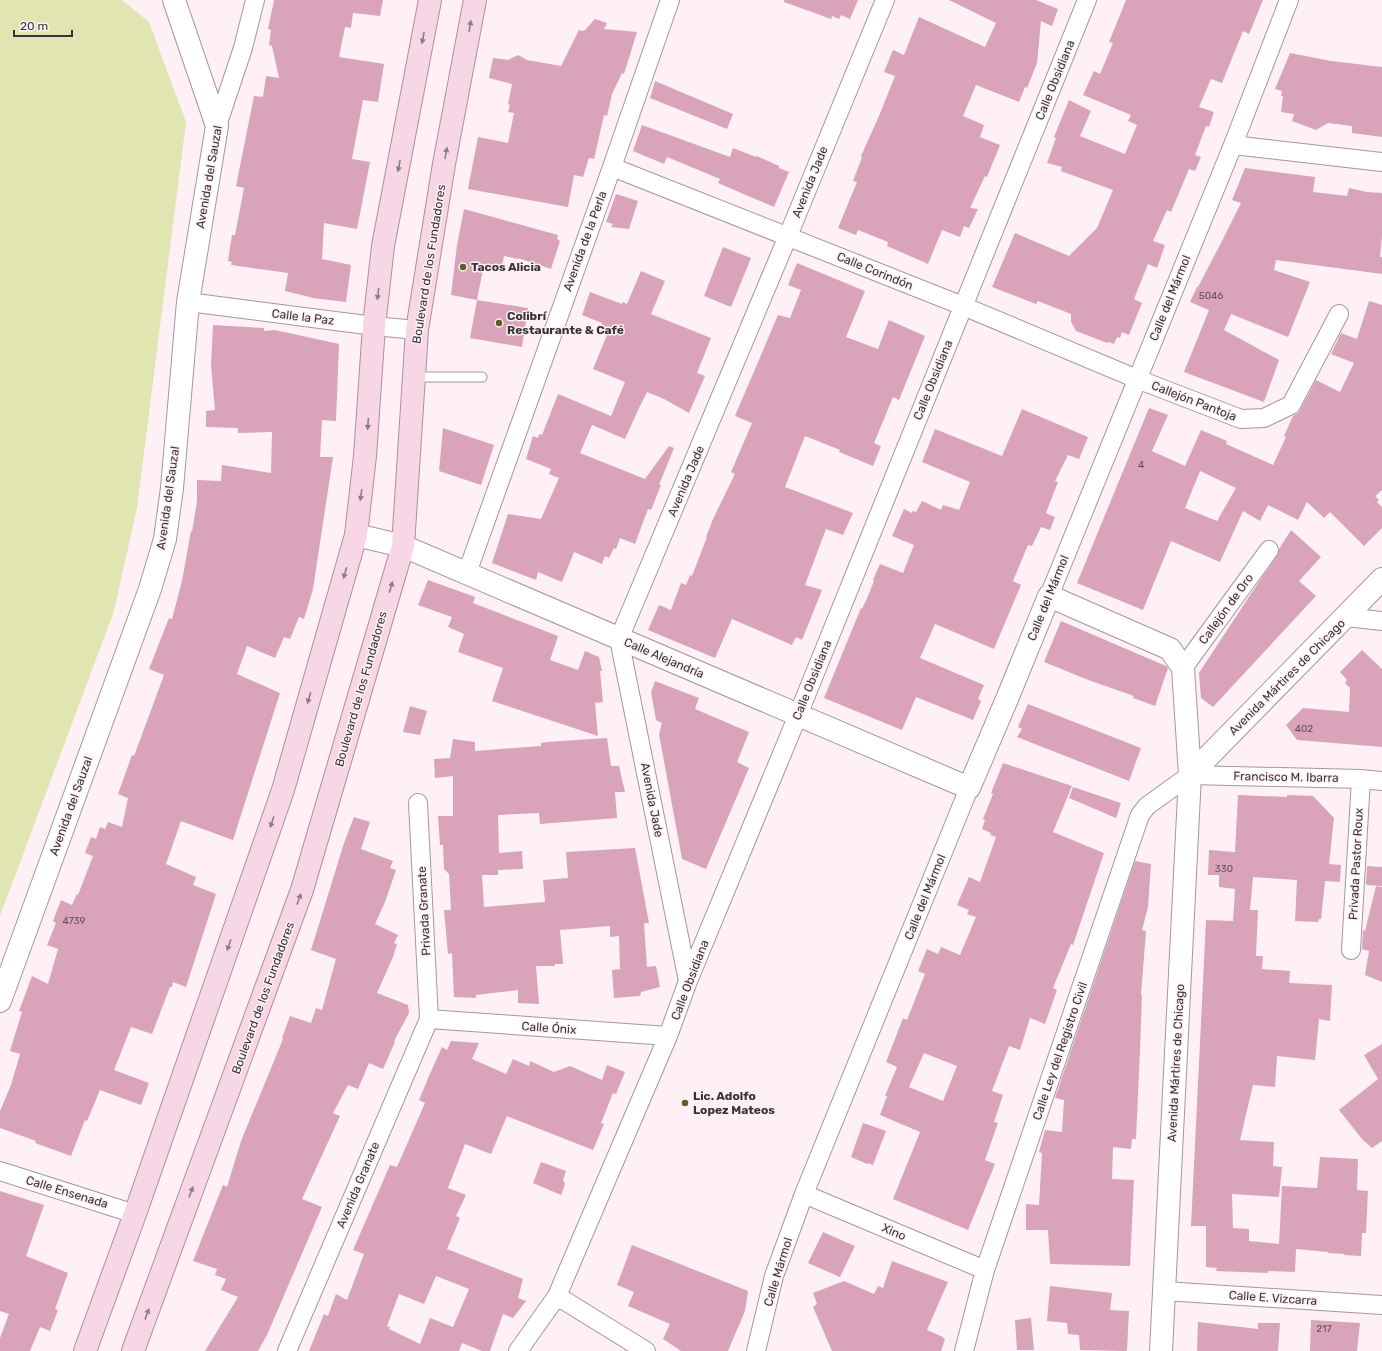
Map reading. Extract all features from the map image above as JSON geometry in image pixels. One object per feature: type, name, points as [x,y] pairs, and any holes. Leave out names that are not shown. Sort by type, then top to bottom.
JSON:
[{"type":"main road","points":[[85,1351],[135,1214],[283,790],[356,535],[366,456],[374,326],[383,246],[430,0]]},
{"type":"main road","name":"Boulevard de los Fundadores","points":[[133,1351],[302,890],[403,546],[417,330],[444,164],[474,0]]},
{"type":"main road","points":[[172,3],[216,126]]},
{"type":"main road","name":"Avenida del Sauzal","points":[[0,1001],[150,589],[165,539],[172,488],[188,302],[216,126]]},
{"type":"main road","name":"Calle Alejandría","points":[[356,535],[403,546],[969,788]]},
{"type":"main road","name":"Avenida Mártires de Chicago","points":[[1190,774],[1382,579]]},
{"type":"main road","points":[[1049,596],[1170,649],[1183,668]]},
{"type":"main road","name":"Calle del Mármol","points":[[969,788],[1049,596]]},
{"type":"main road","name":"Avenida Mártires de Chicago","points":[[1161,1351],[1190,774],[1183,668]]},
{"type":"street","name":"Avenida del Sauzal","points":[[216,126],[243,48],[255,0]]},
{"type":"street","name":"Avenida de la Perla","points":[[467,573],[670,0]]},
{"type":"street","name":"Avenida Jade","points":[[688,981],[619,639],[885,0]]},
{"type":"street","name":"Calle Obsidiana","points":[[518,1351],[557,1296],[668,1036],[688,981],[798,715],[1087,0]]},
{"type":"street","name":"Calle del Mármol","points":[[1049,596],[1136,379],[1233,145],[1289,0]]},
{"type":"street","points":[[1233,145],[1382,162]]},
{"type":"street","name":"Calle Corindón","points":[[612,167],[963,306],[1136,379]]},
{"type":"street","name":"Calle la Paz","points":[[188,302],[374,326],[417,330]]},
{"type":"street","name":"Callejón Pantoja","points":[[1136,379],[1241,419],[1264,418],[1291,405],[1339,314]]},
{"type":"street","name":"Callejón de Oro","points":[[1183,668],[1269,550]]},
{"type":"street","points":[[1346,617],[1382,621]]},
{"type":"street","name":"Francisco M. Ibarra","points":[[1190,774],[1361,779],[1382,781]]},
{"type":"street","name":"Calle Ley del Registro Civil","points":[[964,1351],[985,1270],[1140,815],[1147,806],[1190,774]]},
{"type":"street","name":"Privada Pastor Roux","points":[[1351,950],[1361,779]]},
{"type":"street","name":"Calle del Mármol","points":[[804,1194],[969,788]]},
{"type":"street","name":"Privada Granate","points":[[418,803],[429,1020]]},
{"type":"street","name":"Calle Ónix","points":[[429,1020],[668,1036]]},
{"type":"street","name":"Avenida Granate","points":[[287,1351],[429,1020]]},
{"type":"street","name":"Calle Ensenada","points":[[0,1171],[135,1214]]},
{"type":"street","name":"Xino","points":[[804,1194],[985,1270]]},
{"type":"street","name":"Calle Mármol","points":[[756,1351],[774,1276],[804,1194]]},
{"type":"street","name":"Calle E. Vizcarra","points":[[1164,1291],[1382,1305]]},
{"type":"street","points":[[557,1296],[646,1351]]},
{"type":"lane","points":[[414,378],[482,377]]},
{"type":"green space","points":[[0,0],[122,0],[149,22],[186,122],[137,508],[114,611],[0,916]]},
{"type":"building","points":[[274,0],[383,0],[380,16],[353,13],[351,28],[345,27],[339,57],[384,64],[378,102],[363,100],[352,159],[370,162],[357,229],[324,223],[322,259],[351,265],[346,302],[313,298],[285,291],[288,273],[231,265],[232,262],[228,261],[232,235],[235,235],[244,188],[236,186],[254,96],[263,97],[266,76],[279,78],[272,46],[269,45],[271,30],[268,29]]},
{"type":"building","points":[[784,0],[858,0],[850,19],[841,15],[839,19],[832,16],[831,19],[784,2]]},
{"type":"building","points":[[949,0],[1036,0],[1058,9],[1052,26],[1041,21],[1037,63],[1027,88],[1025,87],[1019,102],[976,85],[963,116],[984,125],[980,137],[1000,145],[987,177],[985,176],[970,208],[978,209],[969,228],[964,226],[960,237],[942,230],[928,264],[887,246],[888,242],[858,230],[856,235],[838,228],[857,182],[853,181],[862,157],[861,156],[895,76],[884,72],[893,50],[904,55],[919,17],[985,47],[996,23]]},
{"type":"building","points":[[1126,0],[1263,0],[1249,34],[1243,31],[1222,83],[1211,79],[1199,107],[1214,112],[1209,127],[1206,126],[1195,155],[1201,157],[1195,171],[1189,169],[1171,212],[1167,210],[1153,241],[1165,245],[1157,268],[1148,264],[1134,299],[1142,303],[1129,335],[1122,332],[1120,338],[1117,337],[1114,344],[1107,343],[1076,331],[1071,322],[1071,314],[1038,301],[1036,304],[992,287],[1015,233],[1069,256],[1097,228],[1113,190],[1061,171],[1062,167],[1047,163],[1056,138],[1054,137],[1069,100],[1091,111],[1080,136],[1125,154],[1137,125],[1128,121],[1131,115],[1083,95],[1094,71],[1100,74],[1113,43],[1109,42]]},
{"type":"building","points":[[595,19],[607,23],[604,29],[637,32],[624,74],[622,73],[612,94],[607,116],[604,115],[594,159],[589,158],[583,177],[574,175],[568,207],[468,189],[478,137],[508,143],[514,113],[508,112],[512,84],[489,78],[493,58],[508,60],[518,55],[527,60],[561,66],[579,30],[585,30]]},
{"type":"building","points":[[1290,53],[1331,61],[1382,67],[1382,137],[1352,133],[1352,126],[1328,123],[1316,130],[1292,121],[1294,114],[1281,112],[1283,96],[1281,96],[1282,91],[1275,89]]},
{"type":"building","points":[[655,81],[733,114],[727,129],[650,98]]},
{"type":"building","points":[[642,125],[730,157],[733,148],[756,157],[757,156],[789,172],[774,207],[718,183],[720,179],[667,157],[664,164],[633,151]]},
{"type":"building","points":[[1245,168],[1315,177],[1313,192],[1347,196],[1349,188],[1367,192],[1382,193],[1382,237],[1380,257],[1382,257],[1382,274],[1276,260],[1274,270],[1310,282],[1288,337],[1231,314],[1224,330],[1279,360],[1264,402],[1184,372],[1209,310],[1190,302],[1241,203],[1232,200]]},
{"type":"building","points":[[616,194],[638,201],[629,229],[611,227],[613,224],[606,222]]},
{"type":"building","points":[[464,209],[558,235],[557,239],[560,241],[551,269],[518,258],[504,256],[502,267],[484,264],[477,300],[451,295],[457,245]]},
{"type":"building","points":[[723,247],[751,258],[731,307],[704,296]]},
{"type":"building","points":[[797,263],[865,291],[846,337],[878,349],[889,320],[925,336],[899,400],[893,397],[874,443],[881,446],[873,466],[839,452],[840,450],[805,436],[785,487],[853,513],[843,535],[826,529],[805,585],[822,590],[802,640],[796,637],[792,645],[732,619],[715,658],[648,630],[659,605],[671,610],[681,583],[686,585],[690,575],[692,576],[713,519],[735,474],[731,472],[752,423],[735,416],[778,315],[790,318],[801,290],[788,285]]},
{"type":"building","points":[[641,271],[665,281],[651,314],[711,338],[697,373],[705,376],[689,413],[664,399],[647,392],[625,439],[592,425],[580,453],[645,479],[669,446],[674,448],[651,510],[648,509],[635,544],[620,538],[616,549],[614,548],[609,558],[605,556],[602,564],[574,552],[562,582],[538,572],[536,580],[492,563],[508,514],[541,519],[559,478],[549,474],[551,469],[526,459],[533,436],[538,438],[539,434],[542,435],[558,394],[611,416],[625,382],[593,369],[607,335],[599,331],[602,323],[582,315],[590,292],[622,304],[623,302],[627,304]]},
{"type":"building","name":"Colibrí Restaurante & Café","points":[[477,300],[528,308],[522,347],[470,338]]},
{"type":"building","points":[[1369,301],[1382,305],[1382,490],[1375,496],[1379,500],[1377,502],[1382,507],[1382,528],[1364,546],[1330,512],[1324,518],[1307,502],[1298,520],[1268,505],[1260,521],[1243,511],[1220,562],[1171,541],[1143,610],[1077,583],[1149,408],[1168,415],[1152,451],[1185,466],[1201,430],[1227,441],[1226,444],[1273,465],[1286,437],[1284,436],[1293,416],[1299,412],[1316,380],[1340,392],[1354,363],[1331,354],[1341,333],[1357,339]],"holes":[[[1200,471],[1236,488],[1217,521],[1185,508]]]},
{"type":"building","points":[[213,325],[264,328],[264,331],[275,330],[339,344],[336,421],[322,420],[320,457],[333,457],[313,589],[304,619],[299,617],[290,639],[284,637],[275,658],[247,646],[237,674],[280,693],[233,840],[181,821],[166,864],[196,877],[193,885],[216,894],[186,987],[173,982],[152,1034],[131,1027],[114,1070],[149,1083],[141,1105],[100,1090],[87,1121],[85,1120],[71,1156],[0,1128],[0,1111],[11,1085],[20,1054],[10,1051],[22,1012],[19,1011],[32,976],[48,984],[58,949],[47,945],[56,923],[53,921],[61,900],[72,905],[77,894],[78,895],[93,856],[85,853],[91,837],[96,839],[100,827],[105,829],[108,822],[122,827],[128,798],[118,794],[132,755],[134,756],[164,675],[149,669],[169,618],[172,619],[182,581],[197,501],[197,480],[221,481],[222,465],[271,473],[272,432],[238,433],[238,428],[206,427],[206,411],[215,410],[211,365]]},
{"type":"building","points":[[1022,409],[1088,437],[1079,459],[1068,455],[1055,481],[1058,482],[1046,513],[1055,517],[1050,530],[1041,527],[1032,546],[1028,545],[1013,581],[1021,585],[994,649],[935,624],[920,658],[984,685],[978,699],[981,701],[973,720],[916,697],[902,730],[824,698],[861,608],[862,609],[868,596],[880,564],[903,573],[914,545],[892,536],[904,509],[912,513],[912,511],[916,512],[922,501],[941,510],[943,505],[959,510],[970,482],[922,462],[935,429],[1002,456]]},
{"type":"building","points":[[443,428],[494,445],[481,485],[439,471]]},
{"type":"building","points":[[1291,530],[1321,557],[1299,581],[1316,596],[1213,707],[1201,698],[1199,673],[1277,556],[1279,549]]},
{"type":"building","points":[[428,580],[475,597],[473,603],[558,636],[550,660],[578,670],[585,651],[599,657],[602,671],[600,671],[603,702],[595,703],[598,736],[492,701],[503,668],[458,652],[464,634],[448,627],[452,617],[418,605]]},
{"type":"building","points":[[1061,621],[1166,666],[1168,668],[1155,706],[1133,698],[1134,696],[1044,662]]},
{"type":"building","points":[[1362,650],[1382,669],[1382,747],[1297,740],[1286,725],[1303,708],[1349,712],[1350,688],[1345,683],[1347,680],[1340,672]]},
{"type":"building","points":[[655,681],[699,698],[695,709],[749,732],[737,762],[749,768],[706,869],[682,859],[659,734],[662,723],[656,720],[651,692]]},
{"type":"building","points":[[1028,704],[1141,748],[1129,781],[1017,737],[1022,729],[1018,727]]},
{"type":"building","points":[[410,706],[427,711],[420,735],[403,732]]},
{"type":"building","points":[[607,738],[611,766],[619,766],[625,792],[615,792],[617,818],[540,824],[539,813],[498,815],[499,853],[522,851],[523,869],[498,870],[498,875],[482,875],[484,907],[545,902],[543,880],[568,878],[566,852],[635,848],[649,923],[644,923],[647,967],[656,966],[660,987],[641,992],[640,996],[614,998],[612,970],[620,969],[619,936],[610,937],[610,926],[560,930],[563,964],[555,964],[555,966],[536,966],[539,1004],[518,1003],[518,990],[476,995],[476,998],[454,997],[452,953],[448,954],[444,910],[451,910],[449,874],[444,869],[443,845],[440,845],[438,816],[453,816],[453,776],[435,778],[434,759],[450,758],[453,739],[475,742],[475,751],[541,746],[541,743],[547,742]]},
{"type":"building","points":[[1003,763],[1072,786],[1053,832],[1104,853],[1073,945],[1071,944],[1053,988],[1057,990],[1045,1024],[1030,1018],[1020,1050],[1009,1046],[992,1091],[1003,1095],[994,1122],[998,1123],[985,1160],[995,1164],[968,1230],[893,1199],[920,1132],[880,1115],[887,1096],[885,1096],[897,1067],[886,1062],[903,1018],[907,1020],[925,974],[918,971],[927,949],[938,954],[941,947],[960,955],[976,917],[967,914],[969,910],[957,905],[969,877],[980,882],[996,837],[990,835],[991,833],[982,829],[985,820],[983,819],[993,794],[991,793]],"holes":[[[924,1053],[957,1066],[943,1101],[909,1087]]]},
{"type":"building","points":[[1073,787],[1121,803],[1116,818],[1069,798]]},
{"type":"building","points":[[1238,795],[1287,797],[1287,795],[1313,796],[1334,818],[1329,864],[1341,865],[1340,882],[1325,881],[1321,919],[1319,919],[1318,922],[1295,921],[1297,880],[1253,877],[1250,910],[1258,910],[1256,956],[1263,956],[1262,969],[1290,971],[1289,983],[1332,985],[1330,1021],[1319,1019],[1315,1060],[1277,1056],[1275,1087],[1253,1085],[1240,1140],[1274,1142],[1273,1166],[1282,1167],[1279,1197],[1232,1194],[1233,1228],[1249,1229],[1249,1241],[1279,1244],[1282,1186],[1317,1188],[1320,1157],[1358,1159],[1357,1190],[1368,1191],[1366,1233],[1362,1233],[1361,1256],[1296,1249],[1295,1272],[1268,1271],[1268,1273],[1216,1271],[1217,1268],[1206,1267],[1206,1226],[1191,1226],[1206,920],[1233,921],[1235,889],[1219,887],[1219,875],[1208,875],[1209,850],[1235,852]]},
{"type":"building","points":[[354,817],[370,822],[361,849],[393,861],[390,868],[396,870],[385,902],[375,924],[398,935],[394,943],[397,944],[393,957],[377,993],[408,1005],[409,1013],[394,1041],[395,1042],[383,1069],[369,1063],[358,1089],[348,1085],[333,1113],[340,1116],[302,1199],[322,1207],[267,1335],[258,1351],[205,1351],[238,1297],[221,1290],[226,1279],[215,1275],[217,1269],[193,1261],[223,1185],[227,1187],[241,1141],[283,1039],[282,1038],[290,1016],[311,1023],[316,1008],[322,1010],[336,959],[311,950],[344,843]]},
{"type":"building","points":[[1135,861],[1151,864],[1148,907],[1142,930],[1146,931],[1141,995],[1136,1139],[1132,1139],[1131,1149],[1113,1147],[1112,1179],[1134,1180],[1130,1266],[1050,1264],[1048,1230],[1026,1230],[1026,1204],[1039,1205],[1042,1153],[1039,1152],[1045,1130],[1062,1132],[1064,1100],[1055,1098]]},
{"type":"building","points":[[1367,866],[1382,867],[1382,886],[1367,885]]},
{"type":"building","points":[[1376,886],[1382,887],[1382,982],[1365,975],[1369,951],[1362,949],[1363,930],[1365,931]]},
{"type":"building","points":[[451,1041],[479,1043],[472,1059],[506,1074],[513,1059],[529,1066],[530,1061],[554,1072],[570,1066],[602,1080],[607,1065],[625,1072],[616,1094],[613,1093],[601,1123],[604,1124],[593,1150],[507,1116],[491,1154],[465,1144],[448,1188],[466,1195],[456,1216],[460,1218],[447,1249],[523,1279],[518,1298],[526,1301],[513,1318],[503,1314],[490,1351],[482,1351],[462,1343],[459,1351],[309,1351],[324,1314],[328,1316],[336,1294],[347,1300],[364,1254],[353,1250],[390,1165],[397,1167],[425,1103],[419,1100],[442,1047],[447,1050]],"holes":[[[436,1276],[469,1289],[453,1327],[430,1318],[420,1344],[389,1329],[390,1327],[387,1326],[399,1294],[424,1304]]]},
{"type":"building","points":[[1382,1044],[1382,1141],[1372,1148],[1362,1139],[1339,1110],[1378,1079],[1364,1055]]},
{"type":"building","points":[[863,1123],[886,1131],[873,1165],[851,1157]]},
{"type":"building","points":[[541,1162],[566,1171],[563,1180],[565,1184],[561,1195],[533,1183]]},
{"type":"building","points":[[0,1191],[44,1205],[26,1256],[68,1273],[55,1309],[58,1310],[50,1331],[40,1327],[30,1351],[0,1351],[0,1338],[9,1314],[0,1311]]},
{"type":"building","points":[[823,1232],[855,1246],[840,1277],[808,1263]]},
{"type":"building","points":[[632,1245],[748,1291],[745,1311],[728,1351],[681,1351],[663,1339],[670,1324],[628,1306],[634,1292],[617,1285]]},
{"type":"building","points":[[892,1261],[948,1282],[927,1330],[945,1339],[941,1351],[832,1351],[813,1307],[817,1304],[813,1293],[844,1281],[874,1294],[878,1286],[883,1288]]},
{"type":"building","points":[[1050,1286],[1112,1293],[1110,1310],[1129,1311],[1127,1350],[1080,1350],[1079,1335],[1068,1334],[1067,1323],[1047,1321]]},
{"type":"building","points":[[1031,1318],[1034,1350],[1017,1350],[1015,1320]]},
{"type":"building","points":[[1311,1320],[1360,1323],[1357,1351],[1310,1351]]},
{"type":"building","points":[[1198,1322],[1258,1329],[1258,1323],[1280,1323],[1278,1351],[1197,1351]]},
{"type":"place","name":"Tacos Alicia","points":[[463,267]]},
{"type":"place","name":"Colibrí Restaurante & Café","points":[[499,323]]},
{"type":"place","name":"Lic. Adolfo Lopez Mateos","points":[[685,1103]]}]
